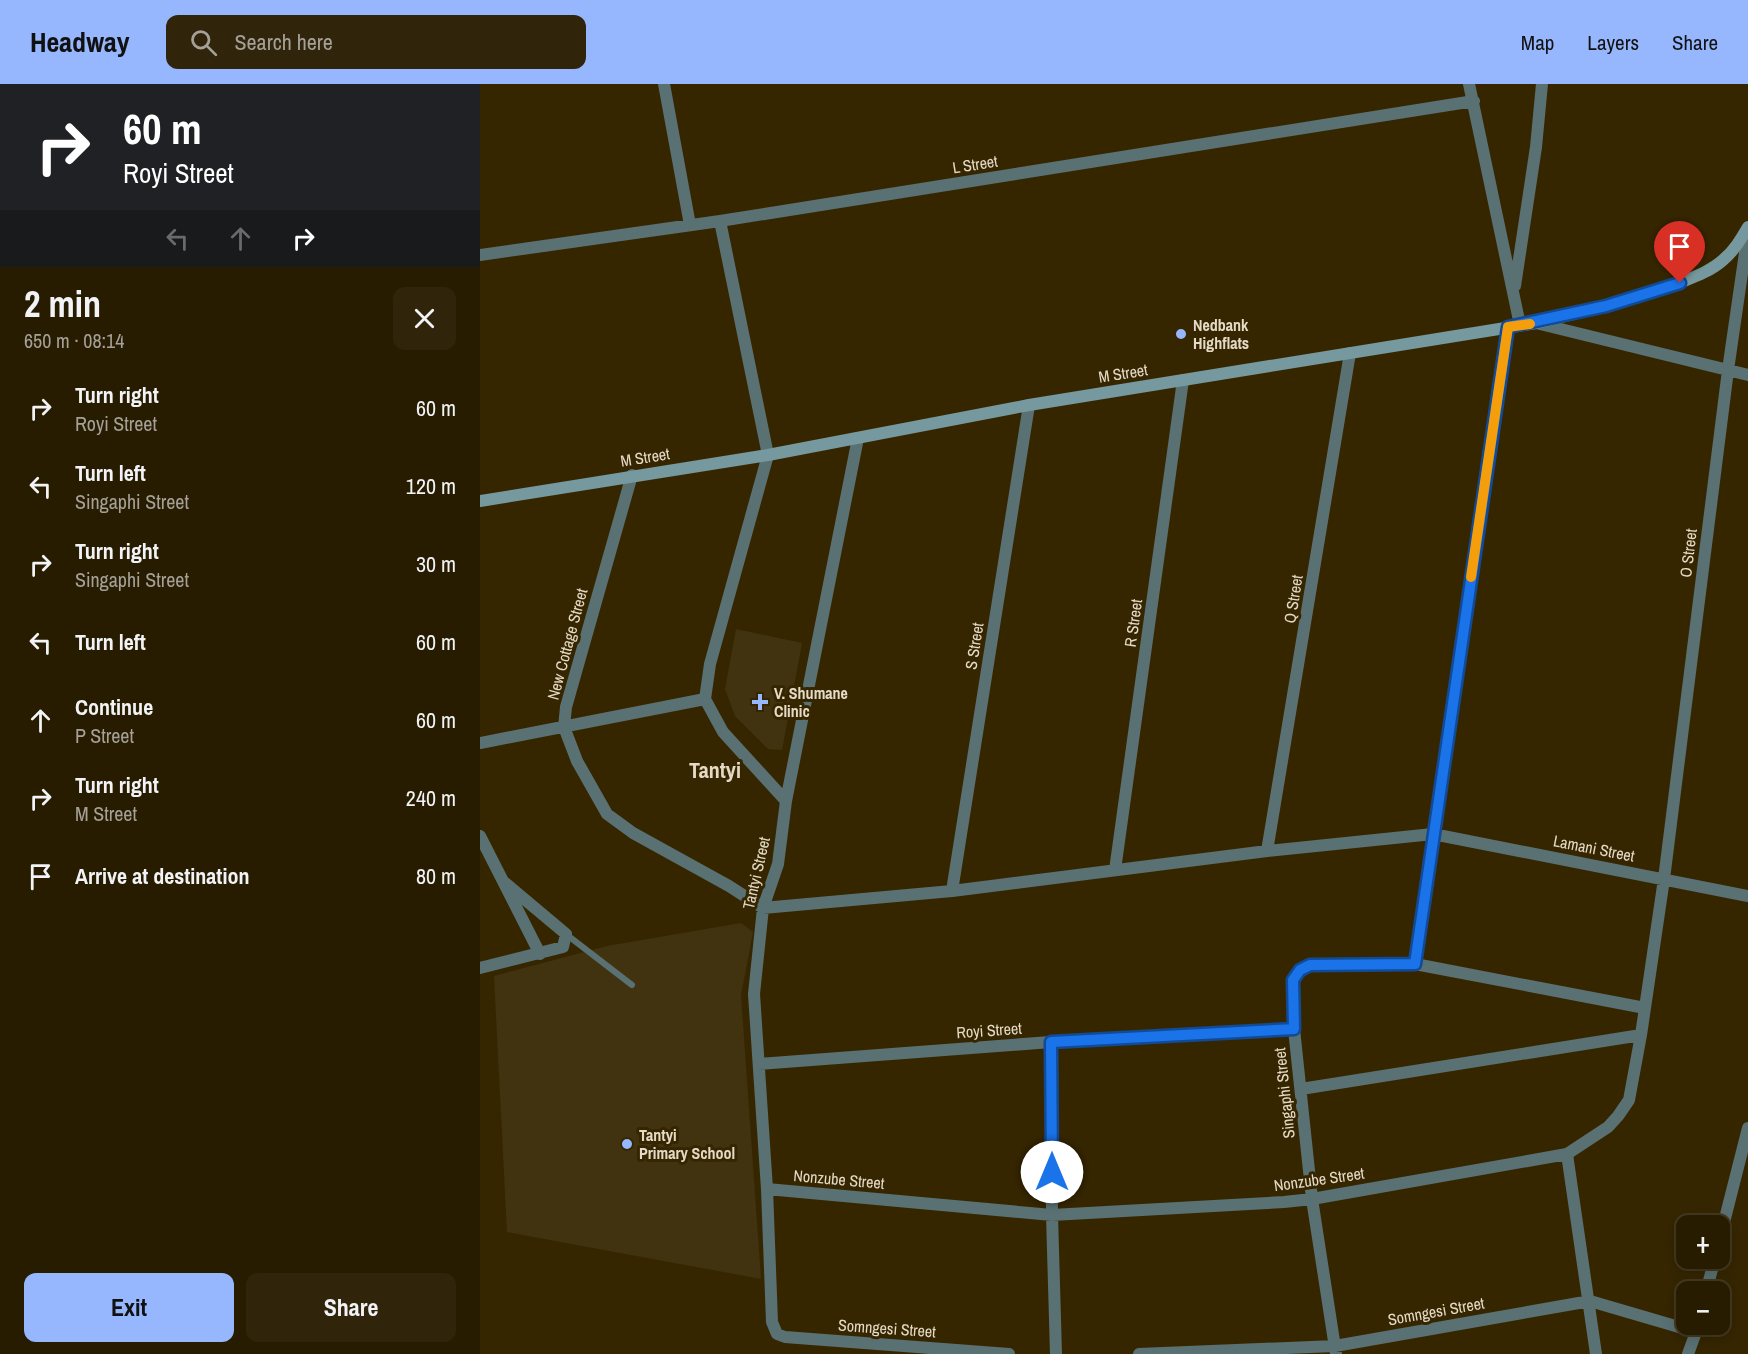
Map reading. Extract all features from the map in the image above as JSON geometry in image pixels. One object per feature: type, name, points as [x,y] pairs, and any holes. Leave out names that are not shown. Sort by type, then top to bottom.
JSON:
[{"type":"street","points":[[664,84],[690,225]]},
{"type":"street","points":[[1469,84],[1514,296]]},
{"type":"street","points":[[1415,964],[1433,834],[1514,326],[1514,296],[1536,147],[1542,84]]},
{"type":"street","name":"L Street","points":[[480,255],[720,221],[1474,101]]},
{"type":"street","points":[[720,221],[768,455],[710,664],[705,699],[723,732],[786,801]]},
{"type":"street","name":"M Street","points":[[480,501],[768,455],[1029,405],[1536,322],[1659,291],[1700,275],[1722,262],[1737,245],[1748,227]]},
{"type":"street","name":"O Street","points":[[1664,879],[1728,370],[1748,232]]},
{"type":"street","points":[[1536,322],[1748,375]]},
{"type":"street","name":"Q Street","points":[[1268,851],[1350,353]]},
{"type":"street","name":"R Street","points":[[1115,870],[1183,380]]},
{"type":"street","name":"S Street","points":[[952,891],[1029,405]]},
{"type":"street","name":"Tantyi Street","points":[[772,1322],[767,1189],[754,994],[763,908],[778,864],[786,801],[858,438]]},
{"type":"street","name":"New Cottage Street","points":[[564,727],[566,707],[632,476]]},
{"type":"street","points":[[480,743],[705,699]]},
{"type":"street","points":[[564,727],[577,761],[607,814],[633,833],[729,886],[763,908]]},
{"type":"street","name":"Lamani Street","points":[[763,908],[952,891],[1268,851],[1433,834],[1748,896]]},
{"type":"street","points":[[480,836],[540,954]]},
{"type":"street","name":"Nonzube Street","points":[[767,1189],[1052,1215],[1312,1199],[1567,1154],[1608,1127],[1629,1100],[1664,879]]},
{"type":"street","points":[[480,968],[563,947],[566,934],[504,882]]},
{"type":"street","name":"Singaphi Street","points":[[1336,1350],[1312,1199],[1294,1029],[1293,980],[1300,970],[1310,965],[1415,964],[1644,1008]]},
{"type":"street","name":"Royi Street","points":[[759,1064],[1051,1042],[1294,1029]]},
{"type":"street","points":[[1301,1089],[1641,1035]]},
{"type":"street","points":[[1051,1042],[1056,1354]]},
{"type":"street","points":[[1726,1215],[1748,1128]]},
{"type":"street","points":[[1567,1154],[1596,1354]]},
{"type":"street","points":[[1590,1301],[1676,1323]]},
{"type":"street","name":"Somngesi Street","points":[[1139,1354],[1336,1350],[1590,1301]]},
{"type":"street","name":"Somngesi Street","points":[[772,1322],[777,1334],[784,1337],[1009,1354]]},
{"type":"street","points":[[1688,1354],[1695,1335]]},
{"type":"lane","points":[[566,934],[632,985]]},
{"type":"shaded area","name":"V. Shumane Clinic","points":[[736,629],[802,643],[782,750],[768,749],[735,716],[725,689]]},
{"type":"shaded area","name":"Tantyi Primary School","points":[[741,923],[753,932],[741,995],[761,1279],[507,1232],[494,976],[607,946]]},
{"type":"slow traffic","points":[[1471,577],[1508,327],[1530,324]]},
{"type":"place","name":"Nedbank Highflats","points":[[1181,334]]},
{"type":"place","name":"V. Shumane Clinic","points":[[760,702]]},
{"type":"place","name":"Tantyi Primary School","points":[[627,1144]]},
{"type":"district","name":"Tantyi","points":[[715,770]]},
{"type":"route","points":[[1052,1172],[1051,1042],[1294,1029],[1293,980],[1300,970],[1310,965],[1415,964],[1508,327],[1606,306],[1680,283]]}]
